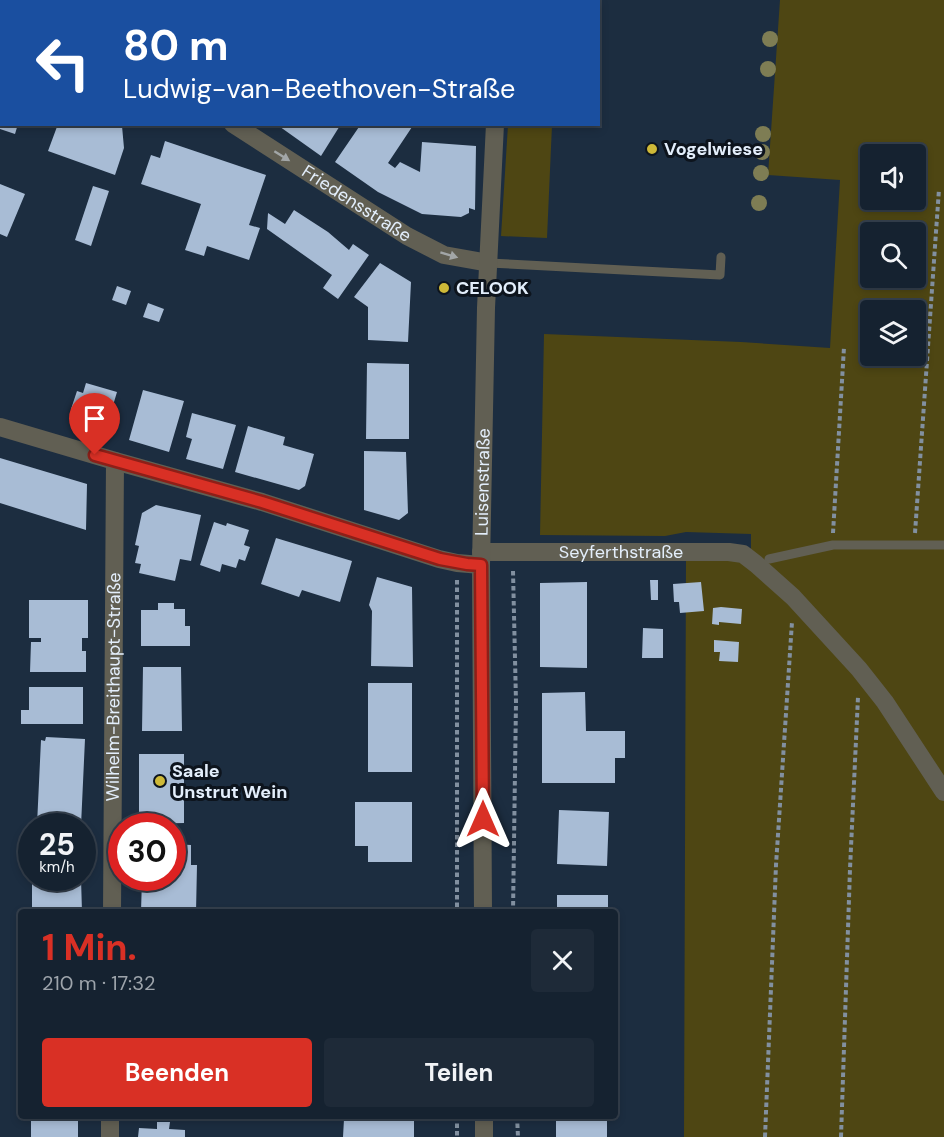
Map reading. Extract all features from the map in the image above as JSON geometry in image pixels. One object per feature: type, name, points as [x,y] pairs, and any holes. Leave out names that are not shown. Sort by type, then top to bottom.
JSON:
[{"type":"street","name":"Friedensstraße","points":[[235,126],[407,236],[444,255],[489,263]]},
{"type":"street","name":"Luisenstraße","points":[[483,909],[481,558],[486,320],[495,126]]},
{"type":"street","name":"Seyferthstraße","points":[[0,427],[262,502],[456,563],[512,552],[729,552],[762,561],[859,669],[885,702],[944,792]]},
{"type":"street","name":"Wilhelm-Breithaupt-Straße","points":[[112,909],[115,461]]},
{"type":"street","points":[[110,1119],[110,1137]]},
{"type":"street","points":[[484,1119],[484,1137]]},
{"type":"lane","points":[[489,263],[720,275],[721,257]]},
{"type":"lane","points":[[762,561],[833,545],[944,545]]},
{"type":"path","points":[[914,545],[939,189]]},
{"type":"path","points":[[833,545],[844,347]]},
{"type":"path","points":[[512,552],[516,702],[513,909]]},
{"type":"path","points":[[456,563],[457,909]]},
{"type":"path","points":[[765,1137],[776,866],[793,597]]},
{"type":"path","points":[[841,1137],[859,669]]},
{"type":"path","points":[[457,1119],[457,1137]]},
{"type":"path","points":[[518,1119],[518,1137]]},
{"type":"shaded area","points":[[780,0],[944,0],[944,1137],[684,1137],[686,556],[751,558],[751,534],[686,532],[665,536],[540,535],[544,334],[830,348],[840,180],[768,175]]},
{"type":"shaded area","points":[[508,126],[552,126],[547,238],[501,236]]},
{"type":"building","points":[[0,126],[17,126],[15,134],[0,129]]},
{"type":"building","points":[[57,126],[122,126],[124,148],[115,175],[48,151]]},
{"type":"building","points":[[279,126],[340,126],[321,156]]},
{"type":"building","points":[[360,126],[413,126],[388,163],[395,168],[400,162],[420,172],[422,142],[476,146],[475,210],[469,208],[469,213],[461,217],[422,214],[378,192],[335,162]]},
{"type":"building","points":[[165,141],[266,175],[249,225],[260,228],[249,260],[207,246],[204,256],[185,250],[201,204],[141,184],[151,155],[160,158]]},
{"type":"building","points":[[0,184],[25,194],[7,237],[0,234]]},
{"type":"building","points":[[93,186],[109,191],[91,246],[75,240]]},
{"type":"building","points":[[294,210],[328,232],[349,250],[353,244],[369,255],[338,299],[323,288],[332,275],[267,229],[268,213],[285,224]]},
{"type":"building","points":[[380,263],[411,282],[408,342],[368,340],[368,307],[354,297]]},
{"type":"building","points":[[117,286],[131,291],[126,305],[112,300]]},
{"type":"building","points":[[148,303],[164,309],[159,322],[143,317]]},
{"type":"building","points":[[367,363],[409,364],[409,439],[366,439]]},
{"type":"building","points":[[86,383],[117,392],[105,432],[74,423],[78,411],[71,409],[77,391],[83,393]]},
{"type":"building","points":[[143,390],[184,401],[169,452],[129,440]]},
{"type":"building","points":[[192,413],[236,425],[223,469],[186,459],[192,439],[186,437]]},
{"type":"building","points":[[248,426],[285,437],[283,445],[314,454],[305,486],[299,490],[235,472]]},
{"type":"building","points":[[364,451],[406,452],[408,513],[399,520],[364,510]]},
{"type":"building","points":[[0,458],[87,484],[86,530],[0,503]]},
{"type":"building","points":[[156,505],[201,515],[191,561],[180,559],[175,581],[139,573],[141,564],[135,563],[139,546],[135,545],[142,513]]},
{"type":"building","points":[[214,522],[226,526],[227,523],[249,530],[244,545],[250,547],[245,561],[239,559],[236,568],[222,564],[220,572],[200,565]]},
{"type":"building","points":[[276,538],[352,561],[340,602],[302,590],[299,597],[261,584]]},
{"type":"building","points":[[377,577],[412,587],[413,667],[371,666],[372,611],[369,605]]},
{"type":"building","points":[[650,580],[658,580],[658,600],[651,600]]},
{"type":"building","points":[[587,582],[587,668],[540,667],[540,583]]},
{"type":"building","points":[[701,582],[704,611],[680,613],[679,602],[674,602],[673,584]]},
{"type":"building","points":[[29,600],[88,600],[88,638],[82,638],[82,651],[86,651],[86,672],[30,672],[31,642],[41,642],[41,638],[29,638]]},
{"type":"building","points":[[158,603],[174,603],[174,609],[185,609],[185,626],[190,626],[190,646],[141,646],[141,610],[158,610]]},
{"type":"building","points":[[713,608],[742,609],[741,624],[719,622],[719,625],[712,624]]},
{"type":"building","points":[[643,628],[663,629],[663,658],[642,658]]},
{"type":"building","points":[[714,640],[739,642],[738,662],[719,661],[720,652],[714,652]]},
{"type":"building","points":[[143,667],[181,667],[182,731],[142,731]]},
{"type":"building","points":[[368,683],[412,683],[412,772],[368,772]]},
{"type":"building","points":[[29,687],[83,687],[83,724],[21,724],[21,710],[29,710]]},
{"type":"building","points":[[585,692],[586,731],[625,731],[625,758],[615,758],[615,783],[542,783],[542,693]]},
{"type":"building","points":[[46,737],[85,739],[82,813],[38,813],[41,740],[45,741]]},
{"type":"building","points":[[139,754],[184,754],[184,813],[139,813]]},
{"type":"building","points":[[355,802],[412,802],[412,862],[368,862],[368,846],[355,846]]},
{"type":"building","points":[[559,810],[609,812],[607,866],[557,864]]},
{"type":"building","points":[[186,845],[191,845],[191,865],[197,865],[196,909],[141,909],[142,891],[186,891]]},
{"type":"building","points":[[32,891],[81,891],[82,909],[32,909]]},
{"type":"building","points":[[557,895],[608,895],[608,909],[557,909]]},
{"type":"building","points":[[31,1119],[78,1119],[78,1137],[31,1137]]},
{"type":"building","points":[[344,1119],[414,1121],[414,1137],[343,1137]]},
{"type":"building","points":[[556,1119],[607,1119],[607,1137],[556,1137]]},
{"type":"building","points":[[157,1122],[170,1122],[169,1129],[185,1130],[185,1137],[138,1137],[139,1128],[157,1129]]},
{"type":"place","name":"Vogelwiese","points":[[652,149]]},
{"type":"place","name":"CELOOK","points":[[444,288]]},
{"type":"place","name":"Saale Unstrut Wein","points":[[160,781]]},
{"type":"route","points":[[95,455],[262,502],[440,559],[481,565],[483,819]]}]
